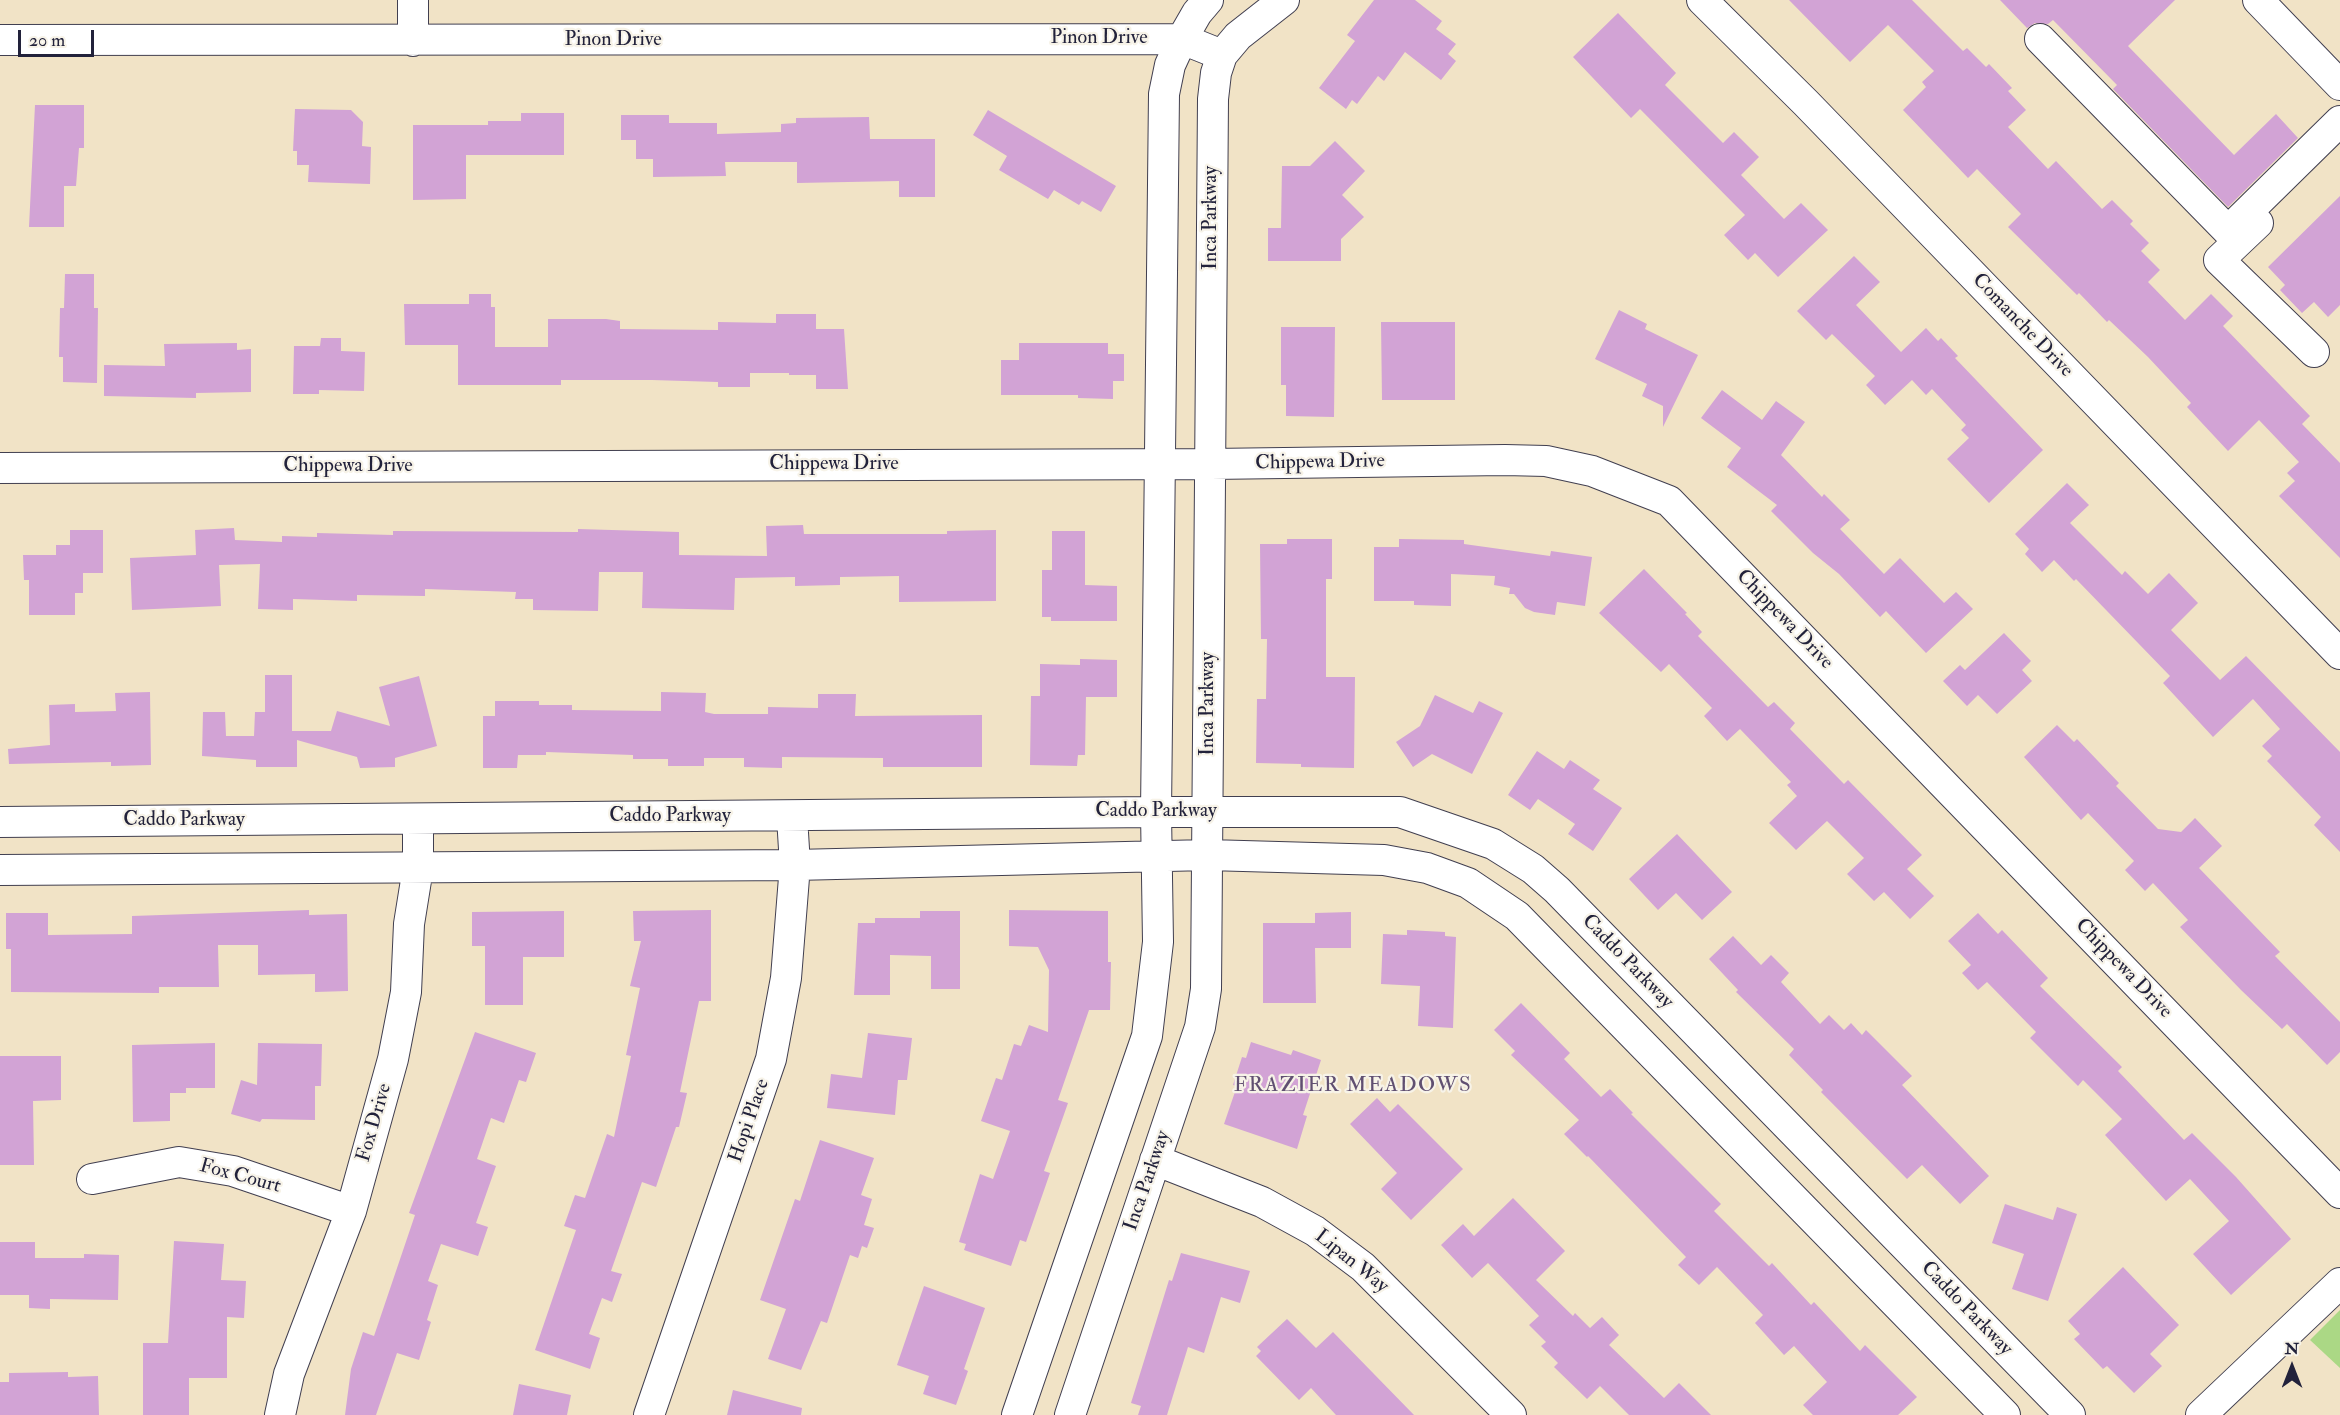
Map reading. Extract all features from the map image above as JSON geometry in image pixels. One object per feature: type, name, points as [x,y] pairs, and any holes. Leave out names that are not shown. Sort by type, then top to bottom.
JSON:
[{"type":"street","points":[[413,0],[413,41]]},
{"type":"street","points":[[1017,1415],[1147,1036],[1158,942],[1156,812],[1164,93],[1170,65],[1182,39],[1197,13],[1208,0]]},
{"type":"street","name":"Inca Parkway","points":[[1070,1415],[1200,1027],[1207,972],[1213,99],[1216,73],[1222,56],[1238,36],[1284,0]]},
{"type":"street","name":"Comanche Drive","points":[[1702,0],[1806,103],[2340,654]]},
{"type":"street","points":[[2258,0],[2340,85]]},
{"type":"street","name":"Pinon Drive","points":[[0,40],[1182,39],[1222,56]]},
{"type":"street","points":[[2040,39],[2228,231],[2340,121]]},
{"type":"street","points":[[2314,352],[2220,260],[2340,144]]},
{"type":"street","name":"Chippewa Drive","points":[[0,468],[1546,461],[1592,471],[1669,501],[2340,1193]]},
{"type":"street","name":"Caddo Parkway","points":[[0,822],[1400,812],[1493,844],[1533,869],[1566,898],[2070,1415]]},
{"type":"street","name":"Hopi Place","points":[[649,1415],[771,1059],[786,978],[795,865],[792,816]]},
{"type":"street","name":"Fox Drive","points":[[280,1415],[289,1374],[351,1211],[393,1059],[405,992],[409,924],[418,868],[418,819]]},
{"type":"street","points":[[0,870],[795,865],[1158,855],[1384,860],[1427,868],[1468,883],[1517,916],[2005,1415]]},
{"type":"street","name":"Lipan Way","points":[[1155,1160],[1262,1202],[1315,1231],[1363,1267],[1511,1415]]},
{"type":"street","name":"Fox Court","points":[[92,1179],[179,1162],[233,1171],[351,1211]]},
{"type":"street","points":[[2201,1415],[2340,1283]]},
{"type":"green space","points":[[2340,1310],[2340,1368],[2310,1340]]},
{"type":"building","points":[[1374,0],[1415,0],[1442,21],[1436,29],[1456,44],[1448,54],[1456,61],[1441,80],[1405,52],[1384,81],[1378,76],[1357,104],[1352,100],[1346,109],[1319,88],[1355,41],[1347,35]]},
{"type":"building","points":[[1789,0],[1912,0],[1963,51],[1967,48],[1986,67],[1989,64],[2012,88],[2008,91],[2026,110],[2008,127],[2048,169],[2056,161],[2102,209],[2112,200],[2133,221],[2130,224],[2149,243],[2141,251],[2160,270],[2148,282],[2185,320],[2211,294],[2233,316],[2223,326],[2310,416],[2302,424],[2340,463],[2340,558],[2279,496],[2295,481],[2287,473],[2299,462],[2259,420],[2228,451],[2187,407],[2191,403],[2148,357],[2109,320],[2107,322],[2079,293],[2077,295],[2008,227],[2021,214],[1977,169],[1968,178],[1903,110],[1926,87],[1922,82],[1934,71],[1888,25],[1850,62]]},
{"type":"building","points":[[2000,0],[2175,0],[2128,46],[2234,155],[2276,114],[2298,138],[2228,207],[2113,89],[2117,85],[2053,20],[2048,24],[2035,23],[2027,28]]},
{"type":"building","points":[[1618,13],[1676,73],[1665,85],[1723,143],[1734,132],[1759,157],[1741,175],[1784,219],[1801,203],[1828,230],[1778,277],[1755,253],[1748,260],[1724,235],[1745,215],[1640,109],[1631,118],[1573,57]]},
{"type":"building","points":[[35,105],[84,105],[84,148],[79,148],[76,186],[64,186],[64,227],[29,227]]},
{"type":"building","points":[[295,109],[351,110],[363,122],[362,146],[371,147],[370,184],[308,182],[309,165],[297,165],[297,151],[293,151]]},
{"type":"building","points":[[988,110],[1116,186],[1101,212],[1082,201],[1079,205],[1054,190],[1048,199],[999,170],[1007,156],[973,135]]},
{"type":"building","points":[[521,113],[564,113],[564,155],[466,155],[466,199],[413,200],[413,125],[488,125],[488,121],[521,121]]},
{"type":"building","points":[[621,115],[669,115],[669,123],[717,123],[717,134],[781,132],[781,124],[796,123],[796,118],[869,117],[870,139],[935,139],[935,197],[899,197],[899,181],[797,183],[797,162],[725,162],[726,176],[653,177],[653,159],[636,159],[636,140],[621,140]]},
{"type":"building","points":[[1335,141],[1365,171],[1342,195],[1364,217],[1341,239],[1341,261],[1268,261],[1268,228],[1281,228],[1282,166],[1310,166]]},
{"type":"building","points":[[2340,196],[2340,305],[2328,317],[2314,302],[2302,313],[2280,290],[2285,285],[2268,267]]},
{"type":"building","points":[[1854,256],[1880,282],[1856,305],[1901,352],[1926,328],[1938,341],[1941,338],[1958,356],[1955,358],[2043,450],[1989,503],[1947,459],[1969,438],[1961,430],[1966,425],[1932,389],[1926,395],[1912,380],[1885,405],[1866,385],[1875,376],[1832,334],[1826,340],[1797,311]]},
{"type":"building","points":[[65,274],[94,274],[94,308],[98,308],[97,383],[63,382],[63,357],[59,357],[60,308],[64,308]]},
{"type":"building","points":[[469,294],[491,294],[491,307],[495,307],[495,347],[548,347],[548,319],[606,319],[620,321],[620,329],[718,330],[718,322],[776,323],[776,314],[816,314],[816,329],[844,329],[848,389],[816,389],[816,375],[789,375],[789,373],[750,373],[750,387],[718,387],[718,382],[652,380],[561,380],[561,385],[458,385],[458,345],[405,345],[404,304],[469,304]]},
{"type":"building","points":[[1619,310],[1647,324],[1645,329],[1698,355],[1663,427],[1663,406],[1642,396],[1647,384],[1595,359]]},
{"type":"building","points":[[1381,322],[1455,322],[1455,400],[1382,400]]},
{"type":"building","points":[[1281,327],[1335,327],[1334,417],[1286,416],[1286,385],[1281,385]]},
{"type":"building","points":[[321,338],[341,338],[341,351],[365,352],[364,391],[319,390],[319,394],[293,394],[294,346],[320,346]]},
{"type":"building","points":[[237,343],[237,350],[251,349],[251,392],[196,393],[196,398],[104,396],[104,365],[165,366],[164,344]]},
{"type":"building","points":[[1019,343],[1108,343],[1108,354],[1124,354],[1124,381],[1113,381],[1113,399],[1078,398],[1078,395],[1001,395],[1001,360],[1019,360]]},
{"type":"building","points":[[1722,390],[1762,420],[1776,401],[1805,422],[1781,455],[1822,497],[1824,494],[1850,520],[1840,529],[1884,574],[1900,558],[1944,603],[1956,592],[1973,609],[1926,653],[1886,611],[1880,617],[1839,574],[1813,553],[1771,511],[1777,505],[1727,467],[1741,448],[1701,418]]},
{"type":"building","points":[[2067,483],[2089,505],[2070,523],[2122,575],[2125,571],[2148,594],[2169,573],[2198,603],[2171,630],[2220,680],[2246,656],[2340,752],[2340,852],[2314,825],[2321,817],[2267,761],[2272,756],[2262,746],[2280,729],[2253,699],[2213,737],[2163,683],[2170,676],[2076,579],[2074,581],[2054,560],[2042,572],[2025,554],[2029,549],[2015,534]]},
{"type":"building","points":[[803,525],[804,534],[947,534],[947,531],[996,530],[996,601],[899,602],[899,576],[840,577],[840,585],[795,586],[795,577],[735,578],[734,610],[642,608],[643,572],[599,572],[598,611],[533,610],[533,599],[515,599],[516,592],[425,589],[425,596],[357,595],[357,601],[293,599],[293,610],[258,609],[260,564],[219,565],[221,606],[132,610],[130,558],[196,555],[195,530],[234,528],[235,540],[282,542],[282,536],[317,537],[317,533],[393,535],[393,531],[578,532],[578,529],[679,532],[679,555],[767,556],[766,526]]},
{"type":"building","points":[[70,530],[103,530],[103,573],[83,573],[83,593],[75,593],[75,615],[29,615],[29,580],[24,580],[23,555],[56,555],[56,545],[70,545]]},
{"type":"building","points":[[1052,531],[1085,531],[1085,585],[1117,586],[1117,621],[1051,621],[1051,617],[1042,617],[1042,570],[1052,570]]},
{"type":"building","points":[[1287,539],[1332,539],[1332,579],[1326,579],[1326,677],[1355,677],[1354,768],[1256,763],[1257,699],[1266,699],[1267,639],[1261,639],[1260,544],[1287,544]]},
{"type":"building","points":[[1399,539],[1464,540],[1464,544],[1550,556],[1551,551],[1592,557],[1585,606],[1557,602],[1555,615],[1534,612],[1525,608],[1514,594],[1509,594],[1510,588],[1494,585],[1495,576],[1451,574],[1451,606],[1414,605],[1414,601],[1374,601],[1374,547],[1399,547]]},
{"type":"building","points":[[1644,569],[1687,613],[1685,614],[1702,632],[1698,636],[1768,707],[1774,702],[1795,723],[1790,729],[1844,784],[1848,780],[1922,855],[1907,869],[1934,896],[1910,919],[1884,892],[1874,901],[1847,874],[1864,858],[1827,821],[1796,850],[1769,823],[1797,796],[1787,785],[1791,782],[1740,729],[1727,741],[1704,716],[1712,708],[1669,664],[1661,672],[1599,613]]},
{"type":"building","points":[[2004,633],[2031,661],[2022,670],[2032,681],[1997,714],[1978,695],[1967,706],[1943,681],[1960,665],[1965,670]]},
{"type":"building","points":[[1080,659],[1117,660],[1117,697],[1086,697],[1085,755],[1078,755],[1077,766],[1030,765],[1031,696],[1040,696],[1040,664],[1080,665]]},
{"type":"building","points":[[265,675],[292,675],[292,731],[331,731],[337,711],[390,726],[379,687],[419,676],[437,746],[395,758],[395,767],[360,768],[357,757],[297,740],[297,767],[256,767],[256,760],[202,756],[203,712],[225,712],[226,736],[254,736],[255,712],[265,712]]},
{"type":"building","points":[[150,692],[151,765],[111,766],[111,762],[9,764],[8,749],[50,745],[49,705],[75,704],[75,712],[116,711],[115,693]]},
{"type":"building","points":[[661,692],[706,693],[705,712],[714,714],[768,714],[768,707],[818,708],[818,694],[856,694],[855,716],[982,715],[982,767],[883,767],[883,758],[782,757],[782,768],[744,767],[744,758],[704,758],[704,766],[668,766],[668,759],[633,759],[633,755],[546,752],[546,755],[518,755],[517,768],[483,768],[483,716],[495,716],[495,701],[539,701],[539,705],[572,705],[572,710],[661,711]]},
{"type":"building","points":[[1435,695],[1473,713],[1479,701],[1503,713],[1472,774],[1432,754],[1413,767],[1396,742],[1420,726]]},
{"type":"building","points":[[2057,725],[2074,742],[2077,739],[2119,783],[2116,786],[2158,829],[2181,832],[2195,818],[2222,846],[2199,868],[2280,952],[2275,956],[2340,1022],[2340,1052],[2327,1065],[2287,1024],[2282,1029],[2241,990],[2180,927],[2188,920],[2153,883],[2145,891],[2125,870],[2134,861],[2088,813],[2081,820],[2024,757]]},
{"type":"building","points":[[1537,751],[1564,769],[1570,760],[1600,780],[1593,789],[1622,808],[1593,851],[1568,834],[1575,824],[1538,799],[1530,810],[1508,795]]},
{"type":"building","points":[[1677,834],[1732,892],[1702,920],[1676,893],[1658,910],[1629,879]]},
{"type":"building","points":[[309,910],[309,915],[347,914],[348,991],[315,992],[315,974],[258,975],[258,945],[218,945],[219,987],[159,987],[159,993],[11,992],[11,949],[6,949],[6,913],[48,913],[48,935],[132,934],[132,916]]},
{"type":"building","points":[[711,910],[711,1001],[699,1001],[680,1092],[687,1093],[679,1127],[676,1127],[656,1187],[642,1182],[611,1271],[622,1274],[612,1302],[602,1298],[589,1334],[600,1338],[590,1369],[535,1350],[576,1230],[564,1226],[575,1195],[585,1198],[607,1134],[614,1137],[631,1056],[626,1055],[640,988],[630,986],[641,941],[634,941],[633,911]]},
{"type":"building","points":[[1009,910],[1108,911],[1108,962],[1111,962],[1110,1010],[1089,1010],[1058,1100],[1068,1103],[1044,1171],[1050,1173],[1026,1242],[1020,1240],[1011,1266],[964,1250],[966,1244],[959,1242],[980,1174],[993,1179],[1010,1131],[981,1121],[996,1078],[1002,1080],[1014,1044],[1021,1046],[1029,1025],[1048,1032],[1049,970],[1038,947],[1009,946]]},
{"type":"building","points":[[564,911],[564,957],[523,957],[523,1005],[485,1005],[485,946],[472,946],[472,912]]},
{"type":"building","points":[[920,911],[960,911],[960,989],[931,989],[931,956],[890,955],[890,995],[854,995],[858,923],[875,923],[875,918],[920,918]]},
{"type":"building","points":[[1351,912],[1351,948],[1315,948],[1316,1003],[1263,1003],[1263,923],[1315,923],[1315,913]]},
{"type":"building","points":[[1978,913],[1998,934],[2002,930],[2048,978],[2040,986],[2122,1067],[2118,1071],[2184,1140],[2192,1133],[2236,1177],[2291,1239],[2231,1295],[2193,1254],[2229,1221],[2190,1179],[2166,1201],[2105,1135],[2122,1119],[2083,1080],[2078,1086],[2030,1038],[2036,1032],[1987,982],[1978,990],[1962,973],[1971,965],[1948,941]]},
{"type":"building","points":[[1407,930],[1445,932],[1445,936],[1456,937],[1453,1028],[1418,1026],[1420,986],[1381,984],[1383,934],[1407,935]]},
{"type":"building","points":[[1733,936],[1761,965],[1771,955],[1789,973],[1781,982],[1820,1024],[1829,1015],[1844,1030],[1851,1023],[1862,1035],[1866,1030],[1912,1076],[1902,1085],[1989,1176],[1960,1204],[1922,1165],[1907,1179],[1821,1092],[1823,1090],[1789,1055],[1794,1049],[1736,992],[1738,990],[1709,959]]},
{"type":"building","points":[[1521,1003],[1570,1053],[1564,1059],[1601,1097],[1610,1089],[1633,1113],[1631,1114],[1721,1204],[1714,1211],[1769,1266],[1772,1263],[1811,1305],[1814,1302],[1860,1351],[1865,1345],[1917,1397],[1898,1415],[1813,1415],[1803,1405],[1827,1382],[1794,1346],[1784,1355],[1755,1323],[1763,1315],[1717,1267],[1699,1285],[1678,1265],[1686,1257],[1564,1134],[1579,1120],[1511,1055],[1515,1051],[1494,1030]]},
{"type":"building","points":[[475,1032],[536,1053],[526,1082],[519,1080],[504,1123],[491,1118],[477,1159],[496,1166],[476,1223],[488,1227],[478,1256],[441,1244],[428,1281],[438,1285],[427,1320],[431,1322],[419,1360],[397,1353],[376,1415],[345,1415],[351,1369],[363,1332],[374,1336],[415,1215],[409,1213]]},
{"type":"building","points":[[868,1033],[912,1038],[907,1080],[898,1080],[895,1115],[827,1108],[831,1074],[862,1078]]},
{"type":"building","points":[[1251,1042],[1291,1055],[1293,1050],[1321,1060],[1303,1115],[1307,1116],[1297,1149],[1224,1124],[1237,1086],[1233,1085],[1242,1057],[1246,1058]]},
{"type":"building","points":[[215,1043],[215,1088],[186,1088],[186,1093],[170,1093],[170,1121],[133,1122],[132,1045]]},
{"type":"building","points":[[258,1043],[322,1044],[321,1086],[315,1086],[315,1120],[262,1119],[260,1122],[231,1114],[241,1080],[257,1085]]},
{"type":"building","points":[[0,1056],[61,1056],[61,1100],[33,1101],[34,1165],[0,1165]]},
{"type":"building","points":[[1377,1098],[1390,1112],[1398,1104],[1463,1169],[1411,1220],[1381,1189],[1397,1173],[1350,1124]]},
{"type":"building","points":[[820,1140],[874,1158],[861,1195],[872,1199],[864,1225],[874,1228],[867,1248],[862,1246],[858,1258],[850,1255],[827,1323],[821,1321],[801,1370],[768,1359],[786,1309],[760,1300],[795,1199],[800,1201]]},
{"type":"building","points":[[1513,1198],[1565,1251],[1536,1280],[1573,1316],[1575,1313],[1590,1328],[1602,1317],[1619,1335],[1609,1345],[1664,1398],[1679,1383],[1711,1415],[1629,1415],[1600,1386],[1587,1399],[1554,1367],[1558,1363],[1541,1346],[1546,1342],[1529,1325],[1539,1316],[1488,1263],[1472,1278],[1441,1245],[1463,1224],[1474,1236]]},
{"type":"building","points":[[2005,1204],[2053,1220],[2057,1207],[2077,1214],[2048,1301],[2012,1289],[2024,1254],[1992,1243]]},
{"type":"building","points":[[174,1241],[224,1244],[221,1280],[246,1281],[244,1318],[227,1317],[227,1378],[189,1378],[189,1415],[143,1415],[143,1343],[168,1343]]},
{"type":"building","points":[[0,1242],[35,1242],[35,1258],[84,1258],[84,1254],[119,1255],[118,1300],[50,1299],[50,1309],[29,1308],[29,1295],[0,1295]]},
{"type":"building","points":[[1181,1253],[1250,1271],[1240,1303],[1221,1297],[1204,1353],[1188,1347],[1167,1415],[1138,1415],[1141,1406],[1131,1403],[1169,1280],[1172,1281]]},
{"type":"building","points":[[2123,1267],[2179,1325],[2150,1354],[2162,1366],[2134,1393],[2107,1366],[2103,1369],[2074,1339],[2080,1334],[2068,1321]]},
{"type":"building","points":[[924,1286],[985,1308],[964,1369],[968,1371],[956,1405],[923,1394],[929,1376],[897,1365]]},
{"type":"building","points":[[1287,1319],[1316,1348],[1333,1332],[1414,1415],[1336,1415],[1311,1388],[1299,1400],[1256,1356],[1261,1351],[1257,1347]]},
{"type":"building","points":[[68,1372],[68,1377],[98,1376],[99,1415],[0,1415],[0,1382],[9,1382],[9,1373]]},
{"type":"building","points":[[519,1384],[571,1395],[567,1415],[513,1415]]},
{"type":"building","points":[[733,1390],[802,1408],[801,1415],[727,1415]]},
{"type":"district","name":"FRAZIER MEADOWS","points":[[1353,1086]]}]
